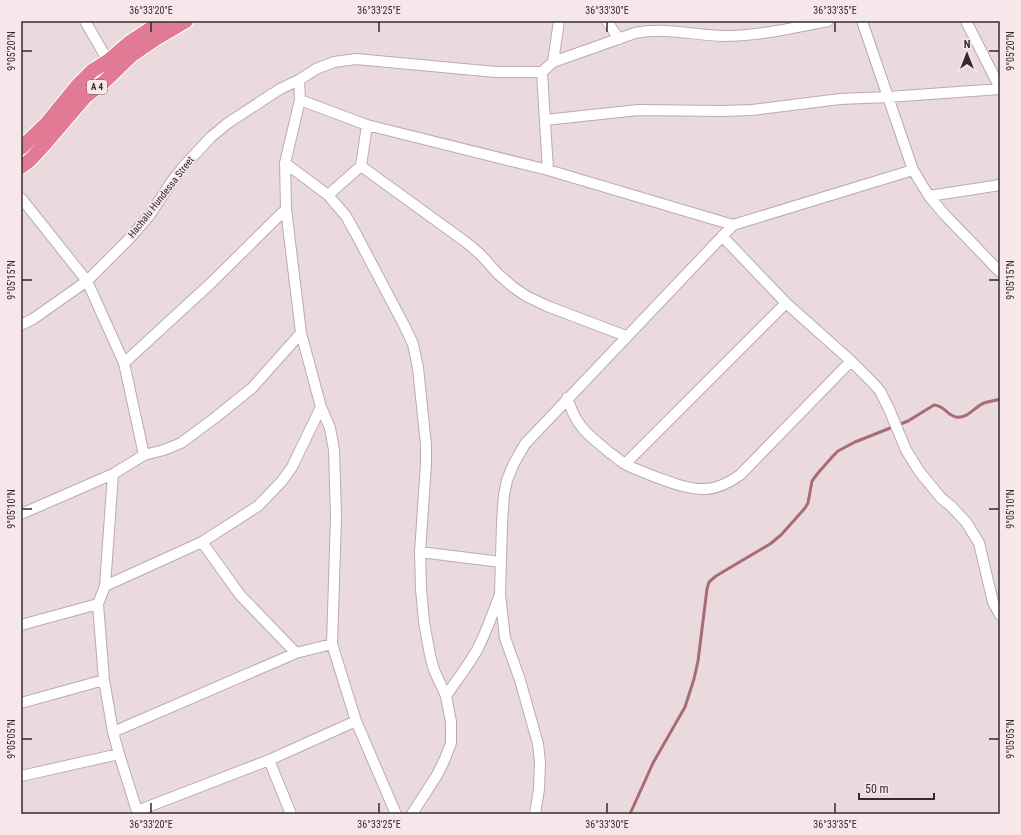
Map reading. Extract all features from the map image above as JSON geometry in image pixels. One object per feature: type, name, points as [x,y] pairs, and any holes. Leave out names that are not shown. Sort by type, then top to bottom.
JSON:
[{"type":"highway","name":"A 4","points":[[21,148],[47,123],[78,85],[92,71],[108,61],[130,42],[162,21]]},
{"type":"highway","name":"A 4","points":[[21,167],[44,145],[85,97],[105,81],[132,55],[156,38],[186,21]]},
{"type":"street","points":[[85,21],[108,61]]},
{"type":"street","points":[[553,62],[559,21]]},
{"type":"street","points":[[607,21],[619,39]]},
{"type":"street","points":[[548,170],[542,72],[553,62],[635,33],[646,31],[664,30],[705,35],[740,36],[770,33],[828,21]]},
{"type":"street","points":[[862,21],[913,170],[929,196],[944,214],[1000,272]]},
{"type":"street","points":[[545,120],[638,110],[752,110],[819,101],[1000,89],[966,21]]},
{"type":"street","name":"Hachalu Hundessa Street","points":[[21,325],[33,319],[87,281],[130,239],[149,216],[172,181],[192,156],[211,137],[228,123],[280,89],[299,80],[316,69],[334,62],[356,59],[496,72],[542,72]]},
{"type":"street","points":[[299,80],[300,100],[285,162],[286,209],[301,333],[321,407],[330,428],[334,450],[336,517],[332,644],[356,721],[396,814]]},
{"type":"street","points":[[300,100],[367,125],[548,170],[733,225]]},
{"type":"street","points":[[328,195],[361,166],[367,125]]},
{"type":"street","points":[[285,162],[328,195],[346,216],[404,325],[413,344],[418,368],[426,445],[420,552],[421,589],[424,622],[430,655],[434,670],[446,696],[451,722],[451,743],[437,775],[412,814]]},
{"type":"street","points":[[361,166],[467,243],[480,254],[498,274],[526,296],[547,306],[626,336]]},
{"type":"street","points":[[535,814],[540,762],[538,744],[520,680],[505,638],[500,594],[504,496],[507,480],[514,463],[525,444],[567,398],[733,225],[913,170]]},
{"type":"street","points":[[929,196],[1000,186]]},
{"type":"street","points":[[21,198],[87,281],[124,363],[144,455]]},
{"type":"street","points":[[124,363],[210,284],[286,209]]},
{"type":"street","points":[[722,236],[786,303],[851,361],[880,391],[890,409],[906,450],[941,498],[966,522],[979,543],[993,602],[1000,615]]},
{"type":"street","points":[[625,464],[786,303]]},
{"type":"street","points":[[21,514],[113,474],[144,455],[164,450],[181,443],[216,418],[252,388],[301,333]]},
{"type":"street","points":[[567,398],[580,425],[591,437],[625,464],[636,470],[678,485],[706,489],[723,485],[740,474],[851,361]]},
{"type":"street","points":[[105,586],[202,542],[258,506],[282,482],[292,467],[321,407]]},
{"type":"street","points":[[113,474],[105,586],[98,604],[104,680],[113,732],[138,813],[269,760],[356,721]]},
{"type":"street","points":[[202,542],[240,595],[296,653]]},
{"type":"street","points":[[420,552],[501,562]]},
{"type":"street","points":[[446,696],[477,650],[485,634],[500,594]]},
{"type":"street","points":[[21,625],[98,604]]},
{"type":"street","points":[[113,732],[296,653],[332,644]]},
{"type":"street","points":[[21,703],[104,680]]},
{"type":"street","points":[[21,776],[119,754]]},
{"type":"street","points":[[269,760],[291,814]]},
{"type":"waterway","points":[[630,814],[653,763],[685,707],[698,661],[709,582],[716,576],[770,544],[781,535],[805,508],[808,503],[812,481],[838,451],[855,442],[908,421],[934,405],[941,407],[953,416],[960,417],[967,415],[984,403],[1000,399]]}]
